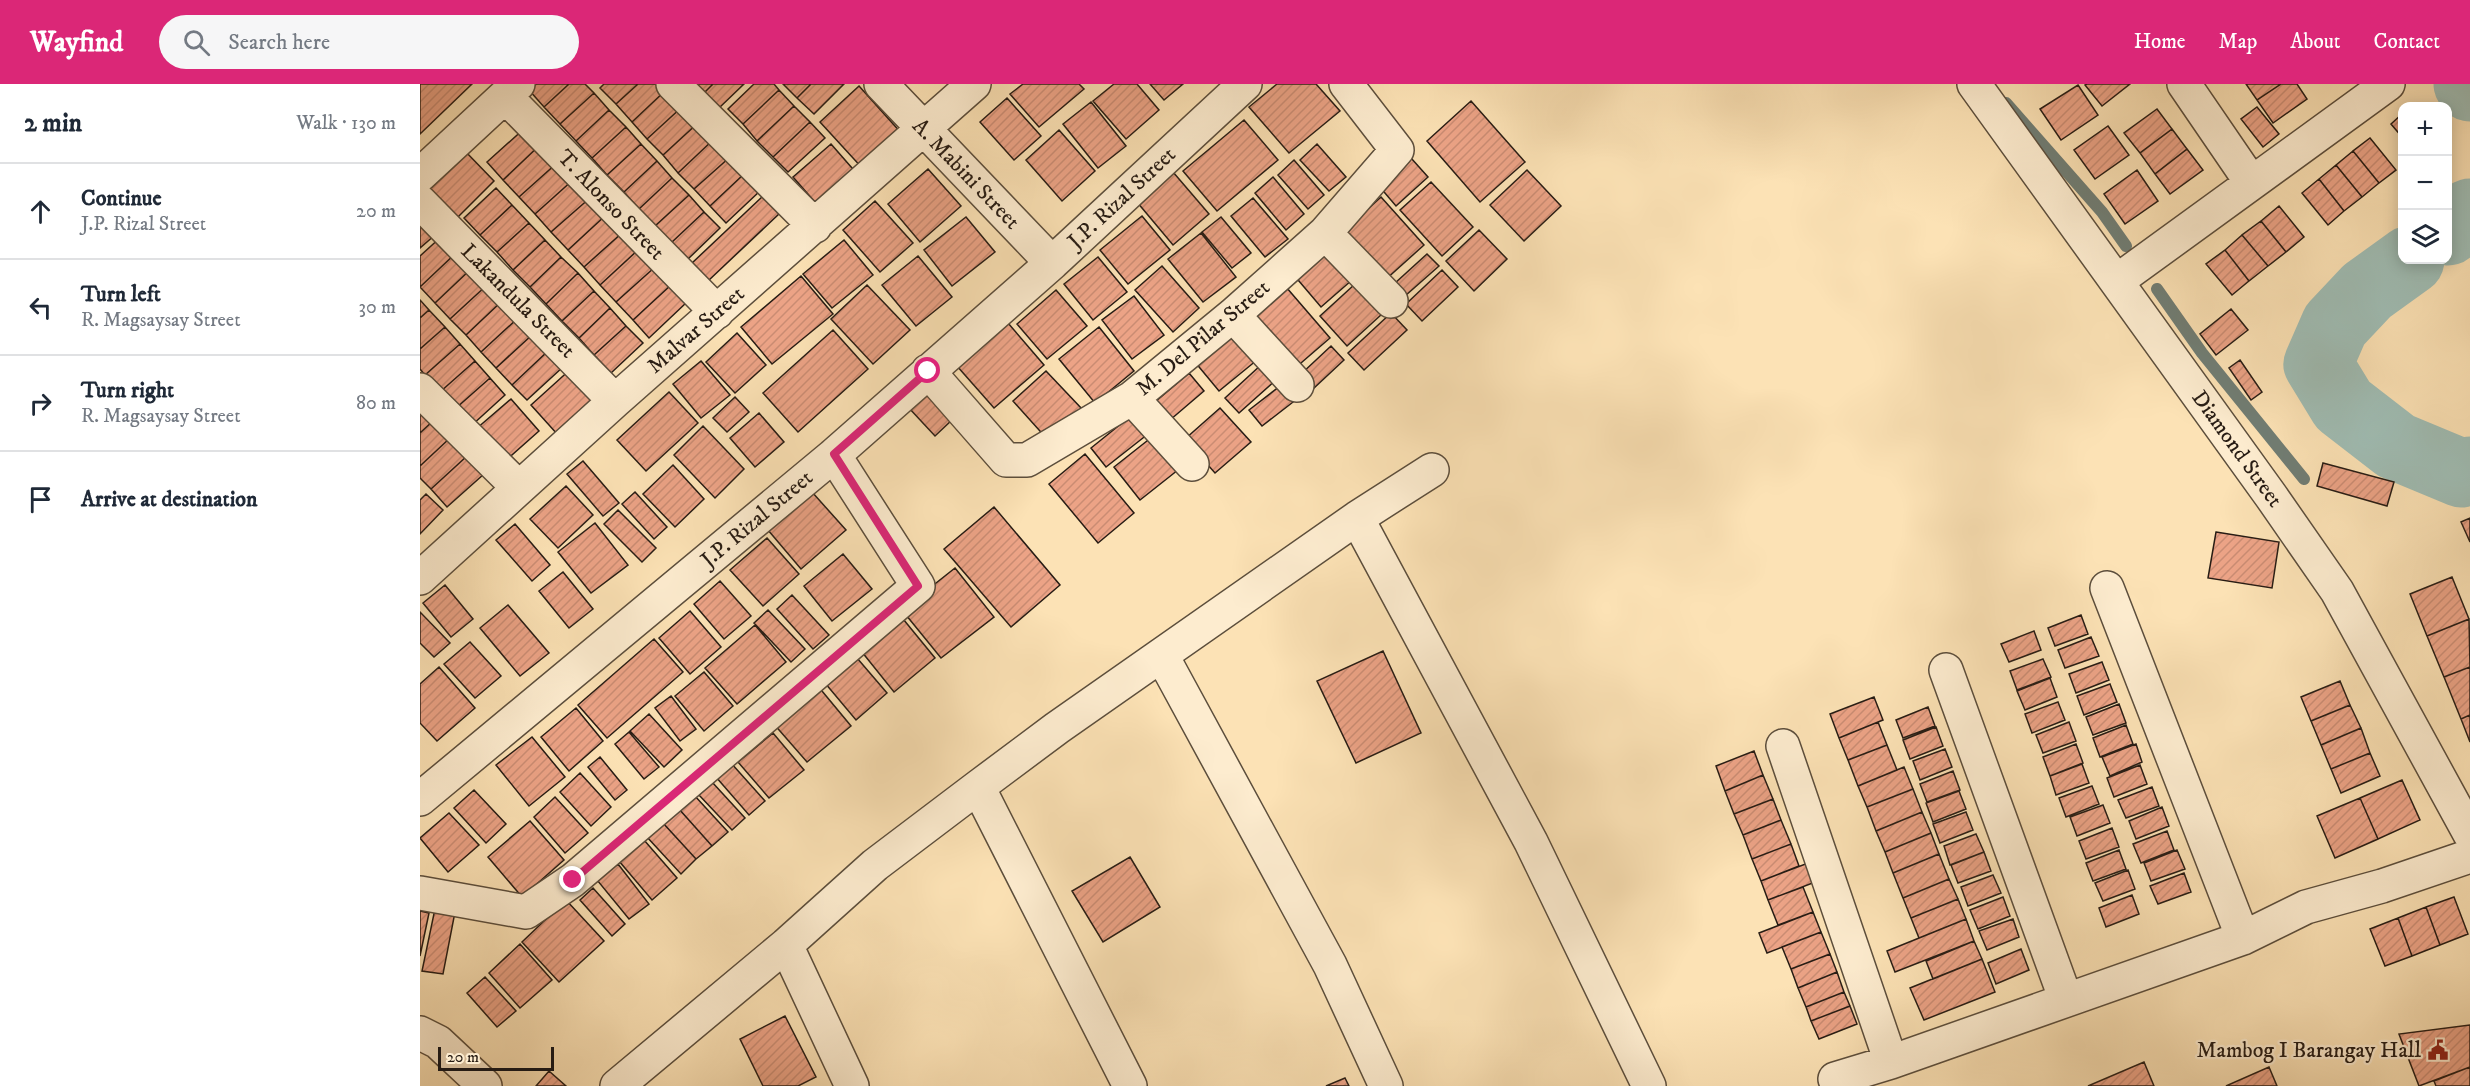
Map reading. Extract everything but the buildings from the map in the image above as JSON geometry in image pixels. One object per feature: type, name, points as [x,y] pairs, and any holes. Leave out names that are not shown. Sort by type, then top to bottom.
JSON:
[{"type":"street","points":[[673,84],[814,225]]},
{"type":"street","name":"A. Mabini Street","points":[[881,84],[1052,263]]},
{"type":"street","name":"Malvar Street","points":[[420,578],[615,401],[974,84]]},
{"type":"street","name":"J.P. Rizal Street","points":[[420,799],[834,454],[1052,263],[1245,84]]},
{"type":"street","name":"M. Del Pilar Street","points":[[928,371],[1006,460],[1027,460],[1132,398],[1233,315],[1325,233],[1397,150],[1346,84]]},
{"type":"street","name":"Diamond Street","points":[[1974,84],[2337,591],[2470,834]]},
{"type":"street","points":[[2184,84],[2251,182]]},
{"type":"street","points":[[2117,281],[2388,84]]},
{"type":"street","points":[[420,175],[512,91]]},
{"type":"street","name":"T. Alonso Street","points":[[512,91],[717,312]]},
{"type":"street","name":"Lakandula Street","points":[[420,202],[615,401]]},
{"type":"street","points":[[1325,233],[1391,301]]},
{"type":"street","points":[[1233,315],[1297,385]]},
{"type":"street","points":[[420,390],[519,488]]},
{"type":"street","points":[[1132,398],[1192,464]]},
{"type":"street","points":[[420,893],[526,912],[573,880],[918,586],[834,454]]},
{"type":"street","points":[[617,1086],[786,945],[875,865],[978,787],[1057,728],[1358,518],[1432,470]]},
{"type":"street","points":[[1358,518],[1531,842],[1649,1086]]},
{"type":"street","points":[[2107,588],[2243,938]]},
{"type":"street","points":[[1162,656],[1330,965],[1386,1086]]},
{"type":"street","points":[[1946,670],[2066,1000]]},
{"type":"street","points":[[1784,746],[1891,1062]]},
{"type":"street","points":[[978,787],[1130,1086]]},
{"type":"street","points":[[1835,1079],[1891,1062],[2243,938],[2306,907],[2382,886],[2470,856]]},
{"type":"street","points":[[786,945],[852,1086]]},
{"type":"street","points":[[420,1033],[438,1042],[485,1086]]},
{"type":"waterway","points":[[2006,103],[2102,212],[2126,246]]},
{"type":"waterway","points":[[2452,228],[2470,213]]},
{"type":"waterway","points":[[2404,264],[2367,291],[2335,325],[2318,364],[2343,405],[2396,446],[2461,473],[2470,471]]},
{"type":"waterway","points":[[2157,289],[2202,353],[2304,479]]},
{"type":"place","name":"Mambog I Barangay Hall","points":[[2438,1050]]},
{"type":"route","points":[[573,880],[918,586],[834,454],[928,371]]}]
